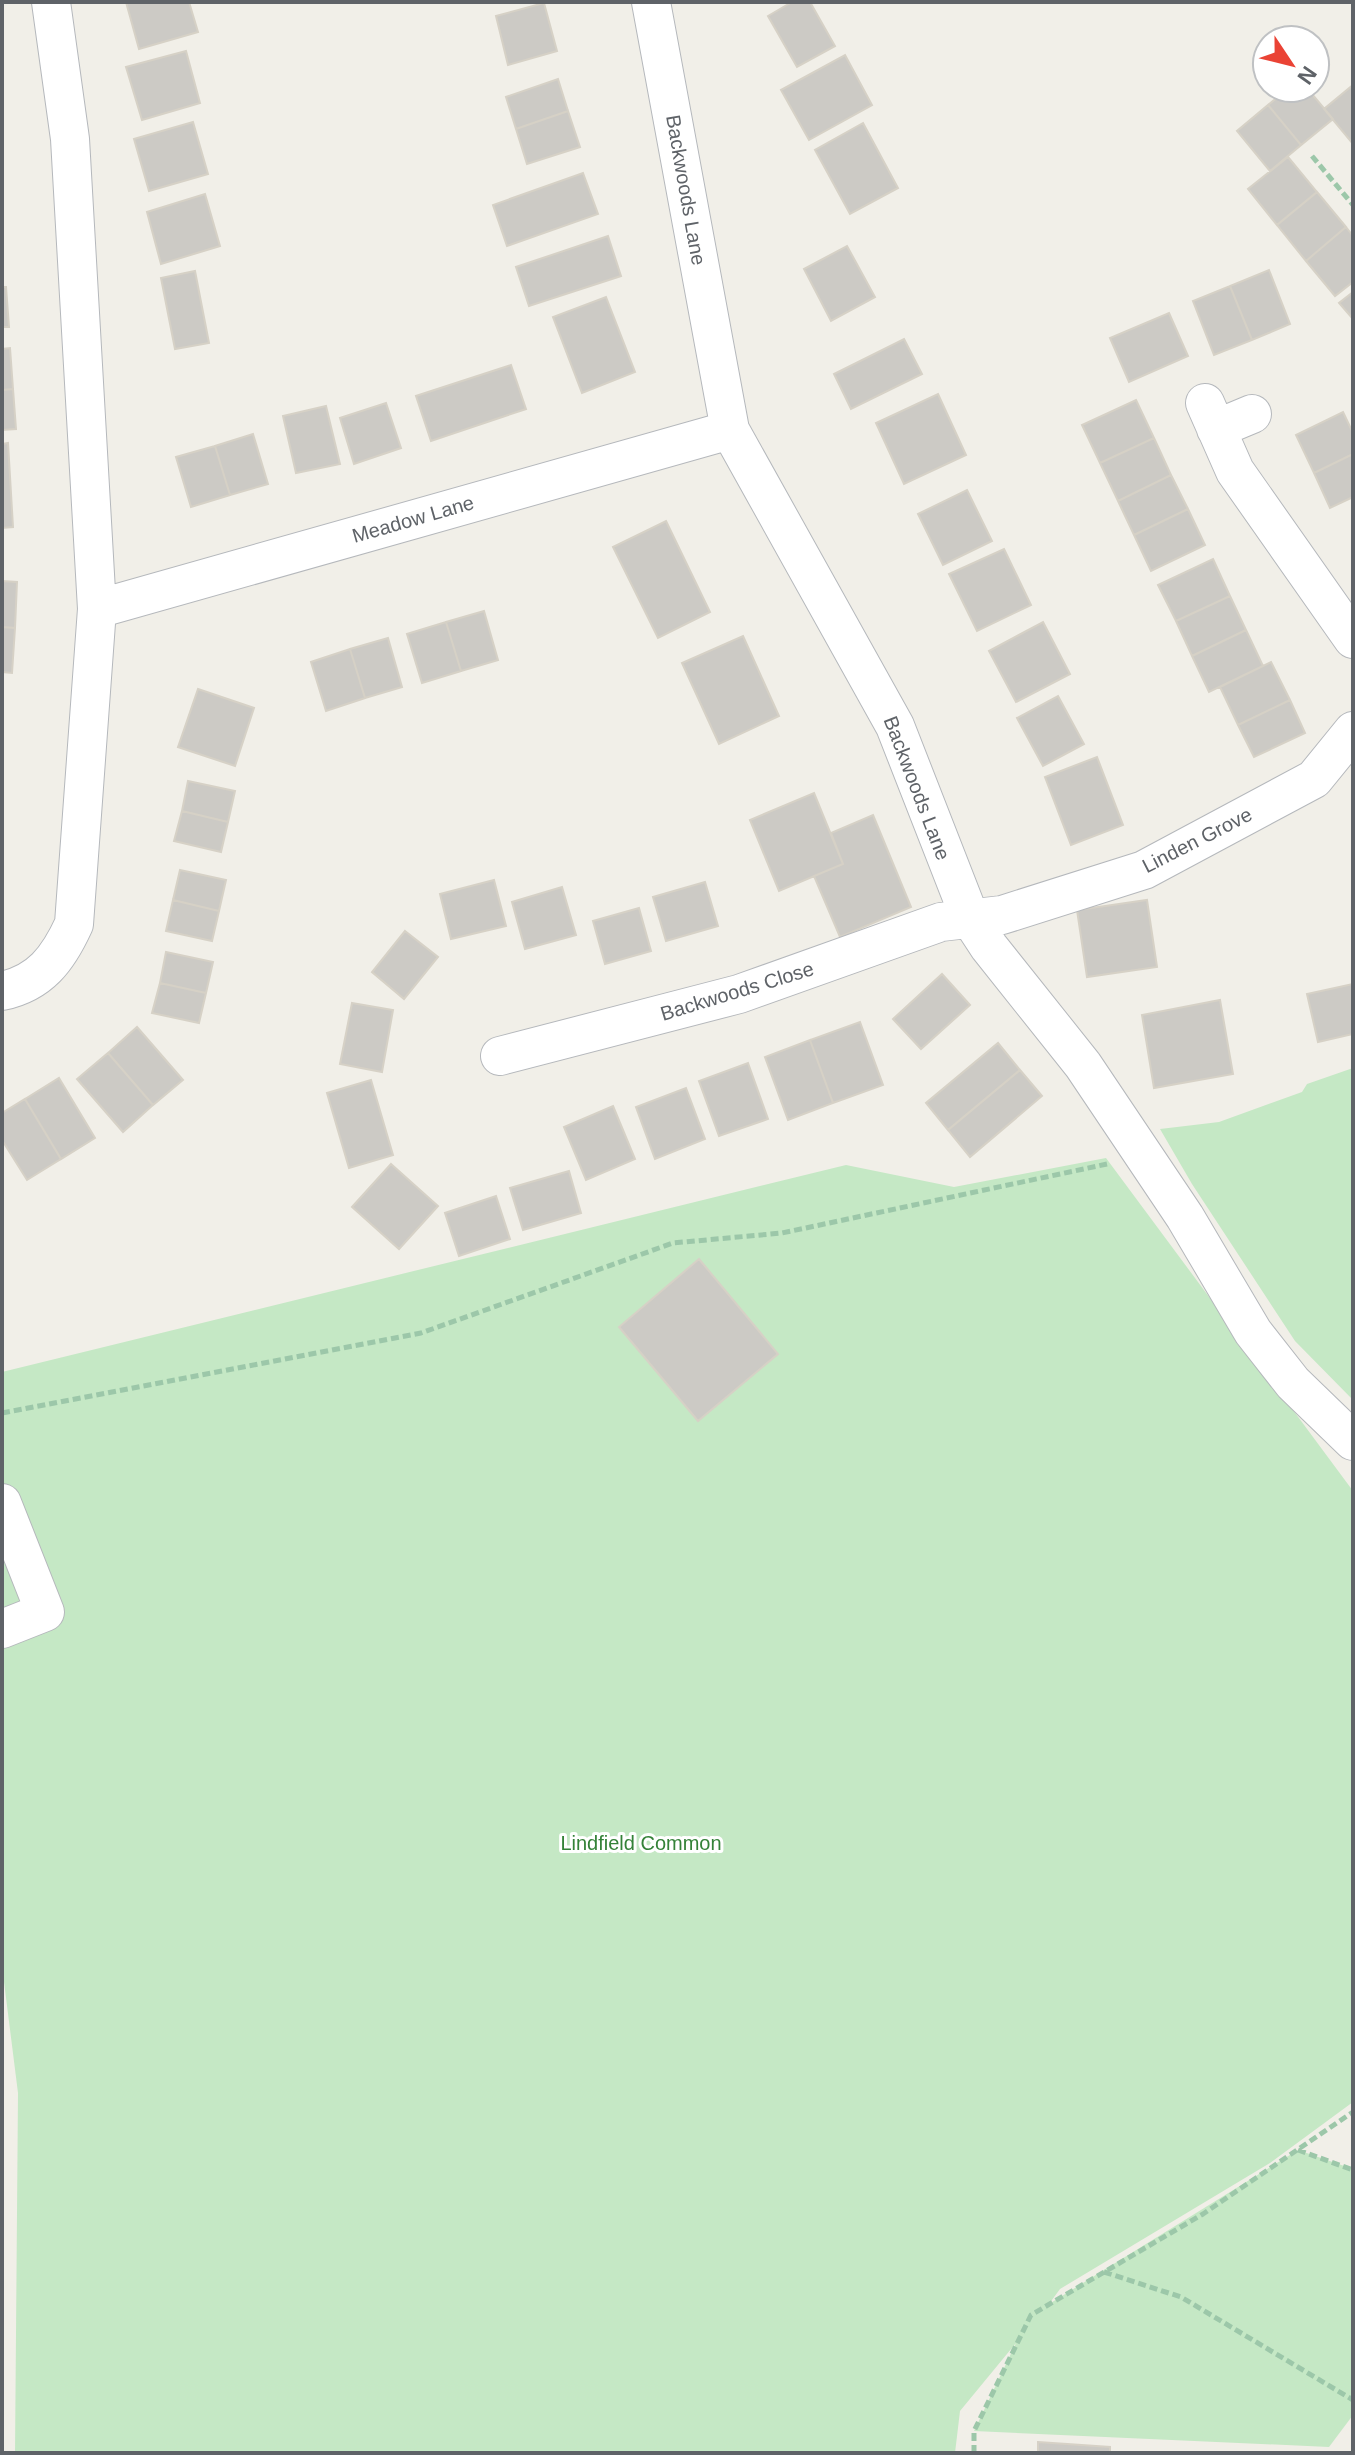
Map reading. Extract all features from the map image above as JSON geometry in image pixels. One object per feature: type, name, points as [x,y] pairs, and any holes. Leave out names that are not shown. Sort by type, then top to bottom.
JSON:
[{"type":"street","points":[[2,991],[24,986],[41,975],[60,951],[74,924],[97,609],[70,139],[51,2]]},
{"type":"street","name":"Backwoods Lane","points":[[651,2],[730,430],[895,726],[970,918],[989,947],[1083,1065],[1142,1153],[1253,1332],[1293,1383],[1353,1441]]},
{"type":"street","points":[[1252,414],[1210,416],[1235,471],[1353,639]]},
{"type":"street","name":"Meadow Lane","points":[[97,609],[730,430]]},
{"type":"street","name":"Linden Grove","points":[[970,918],[1002,915],[1144,870],[1314,779],[1353,731]]},
{"type":"street","name":"Backwoods Close","points":[[500,1056],[739,994],[941,922],[970,918]]},
{"type":"street","points":[[2,1503],[45,1612],[2,1629]]},
{"type":"path","points":[[1312,156],[1353,205]]},
{"type":"path","points":[[2,1413],[421,1333],[673,1243],[782,1233],[1077,1173],[1142,1153]]},
{"type":"path","points":[[974,2453],[974,2431],[1031,2315],[1203,2214],[1353,2112]]},
{"type":"path","points":[[1298,2150],[1353,2170]]},
{"type":"path","points":[[1104,2272],[1181,2297],[1353,2400]]},
{"type":"green space","points":[[1353,1068],[1353,1400],[1295,1341],[1192,1184],[1160,1129],[1219,1122],[1302,1092],[1307,1084]]},
{"type":"green space","name":"Lindfield Common","points":[[1106,1158],[1353,1491],[1353,2102],[1270,2163],[1060,2289],[1049,2304],[1298,2150],[1350,2168],[1353,2171],[1353,2415],[1329,2447],[974,2431],[1016,2343],[960,2411],[955,2453],[15,2453],[18,2093],[2,1966],[2,1372],[846,1165],[954,1187]]},
{"type":"building","points":[[126,2],[189,2],[198,32],[139,49]]},
{"type":"building","points":[[792,2],[810,2],[835,46],[797,67],[768,16]]},
{"type":"building","points":[[544,3],[557,51],[508,65],[496,16]]},
{"type":"building","points":[[186,51],[200,103],[142,120],[126,67]]},
{"type":"building","points":[[845,55],[872,105],[809,140],[781,90]]},
{"type":"building","points":[[558,79],[568,111],[516,129],[506,97]]},
{"type":"building","points":[[1353,85],[1353,144],[1324,109]]},
{"type":"building","points":[[1320,104],[1333,119],[1301,145],[1268,105]]},
{"type":"building","points":[[1268,105],[1301,145],[1270,171],[1237,131]]},
{"type":"building","points":[[568,111],[580,147],[527,164],[516,129]]},
{"type":"building","points":[[193,122],[208,174],[149,191],[134,139]]},
{"type":"building","points":[[863,123],[898,188],[850,214],[815,150]]},
{"type":"building","points":[[1288,157],[1317,192],[1277,225],[1248,189]]},
{"type":"building","points":[[583,173],[598,214],[507,246],[493,205]]},
{"type":"building","points":[[1317,192],[1346,227],[1306,261],[1277,225]]},
{"type":"building","points":[[205,194],[220,246],[161,264],[147,212]]},
{"type":"building","points":[[1346,227],[1353,236],[1353,282],[1335,296],[1306,261]]},
{"type":"building","points":[[608,236],[621,276],[529,306],[516,267]]},
{"type":"building","points":[[847,246],[875,297],[831,321],[804,269]]},
{"type":"building","points":[[1269,270],[1290,324],[1252,340],[1230,286]]},
{"type":"building","points":[[195,271],[209,343],[175,349],[161,278]]},
{"type":"building","points":[[1230,286],[1252,340],[1214,355],[1193,301]]},
{"type":"building","points":[[2,287],[6,287],[9,327],[2,327]]},
{"type":"building","points":[[1353,292],[1353,319],[1339,303]]},
{"type":"building","points":[[606,297],[635,372],[582,393],[553,317]]},
{"type":"building","points":[[1169,313],[1188,356],[1129,382],[1110,338]]},
{"type":"building","points":[[904,339],[922,374],[851,409],[834,374]]},
{"type":"building","points":[[10,348],[13,389],[2,390],[2,349]]},
{"type":"building","points":[[511,365],[526,409],[431,441],[416,396]]},
{"type":"building","points":[[13,389],[16,429],[2,430],[2,390]]},
{"type":"building","points":[[938,394],[966,455],[904,484],[876,423]]},
{"type":"building","points":[[1136,400],[1154,438],[1100,463],[1082,425]]},
{"type":"building","points":[[386,403],[401,448],[354,464],[340,418]]},
{"type":"building","points":[[326,406],[340,464],[296,473],[283,416]]},
{"type":"building","points":[[1343,412],[1353,433],[1353,454],[1314,473],[1296,435]]},
{"type":"building","points":[[253,434],[268,484],[230,495],[215,446]]},
{"type":"building","points":[[1154,438],[1171,475],[1118,501],[1100,463]]},
{"type":"building","points":[[8,443],[13,527],[2,528],[2,444]]},
{"type":"building","points":[[215,446],[230,495],[191,507],[176,457]]},
{"type":"building","points":[[1353,454],[1353,497],[1330,508],[1314,473]]},
{"type":"building","points":[[1171,475],[1188,509],[1134,535],[1118,501]]},
{"type":"building","points":[[967,490],[992,541],[943,565],[918,514]]},
{"type":"building","points":[[1188,509],[1205,545],[1151,571],[1134,535]]},
{"type":"building","points":[[666,521],[710,612],[658,638],[613,547]]},
{"type":"building","points":[[1004,549],[1031,605],[977,631],[949,574]]},
{"type":"building","points":[[1213,559],[1230,596],[1176,621],[1158,585]]},
{"type":"building","points":[[2,581],[17,582],[15,628],[2,627]]},
{"type":"building","points":[[1230,596],[1246,630],[1192,656],[1176,621]]},
{"type":"building","points":[[484,611],[498,660],[461,671],[446,622]]},
{"type":"building","points":[[446,622],[461,671],[422,683],[407,634]]},
{"type":"building","points":[[1043,622],[1070,674],[1016,702],[989,651]]},
{"type":"building","points":[[2,627],[15,628],[12,673],[2,672]]},
{"type":"building","points":[[1246,630],[1263,666],[1209,692],[1192,656]]},
{"type":"building","points":[[743,636],[779,716],[719,744],[682,663]]},
{"type":"building","points":[[388,638],[402,687],[365,698],[350,649]]},
{"type":"building","points":[[350,649],[365,698],[326,711],[311,662]]},
{"type":"building","points":[[1271,662],[1290,700],[1238,725],[1220,687]]},
{"type":"building","points":[[198,689],[254,708],[235,766],[178,747]]},
{"type":"building","points":[[1058,696],[1084,744],[1043,766],[1017,718]]},
{"type":"building","points":[[1290,700],[1305,733],[1254,757],[1238,725]]},
{"type":"building","points":[[1097,757],[1123,825],[1071,845],[1045,777]]},
{"type":"building","points":[[188,781],[235,791],[228,822],[182,811]]},
{"type":"building","points":[[814,793],[843,864],[779,891],[750,820]]},
{"type":"building","points":[[182,811],[228,822],[221,852],[174,841]]},
{"type":"building","points":[[873,815],[911,907],[840,937],[814,876],[843,864],[831,833]]},
{"type":"building","points":[[180,870],[226,880],[219,911],[173,900]]},
{"type":"building","points":[[494,880],[506,926],[451,939],[440,894]]},
{"type":"building","points":[[705,882],[718,926],[666,941],[653,897]]},
{"type":"building","points":[[562,887],[576,935],[525,949],[512,902]]},
{"type":"building","points":[[173,900],[219,911],[212,941],[166,931]]},
{"type":"building","points":[[1147,900],[1157,967],[1087,977],[1077,910]]},
{"type":"building","points":[[639,908],[651,951],[605,964],[593,921]]},
{"type":"building","points":[[405,931],[438,957],[404,999],[372,972]]},
{"type":"building","points":[[166,952],[213,962],[206,993],[160,983]]},
{"type":"building","points":[[942,974],[970,1005],[921,1049],[893,1019]]},
{"type":"building","points":[[160,983],[206,993],[199,1023],[152,1013]]},
{"type":"building","points":[[1353,984],[1353,1034],[1318,1042],[1307,994]]},
{"type":"building","points":[[1220,1000],[1233,1074],[1154,1088],[1142,1015]]},
{"type":"building","points":[[352,1003],[393,1010],[382,1072],[340,1064]]},
{"type":"building","points":[[860,1022],[883,1085],[833,1103],[810,1040]]},
{"type":"building","points":[[137,1027],[183,1080],[153,1105],[108,1053]]},
{"type":"building","points":[[810,1040],[833,1103],[788,1120],[765,1057]]},
{"type":"building","points":[[998,1043],[1020,1070],[948,1130],[926,1103]]},
{"type":"building","points":[[108,1053],[153,1105],[123,1132],[77,1079]]},
{"type":"building","points":[[748,1063],[768,1119],[719,1136],[699,1081]]},
{"type":"building","points":[[1020,1070],[1042,1096],[970,1157],[948,1130]]},
{"type":"building","points":[[59,1078],[95,1138],[61,1159],[25,1099]]},
{"type":"building","points":[[371,1080],[393,1155],[349,1168],[327,1093]]},
{"type":"building","points":[[686,1088],[705,1139],[655,1159],[636,1107]]},
{"type":"building","points":[[25,1099],[61,1159],[27,1180],[2,1140],[2,1113]]},
{"type":"building","points":[[613,1106],[635,1159],[586,1180],[564,1127]]},
{"type":"building","points":[[391,1164],[438,1206],[399,1249],[352,1207]]},
{"type":"building","points":[[569,1171],[581,1213],[523,1230],[510,1188]]},
{"type":"building","points":[[496,1196],[510,1239],[459,1256],[445,1213]]},
{"type":"building","points":[[699,1259],[778,1354],[698,1421],[619,1327]]},
{"type":"building","points":[[1038,2442],[1110,2447],[1110,2453],[1038,2453]]}]
